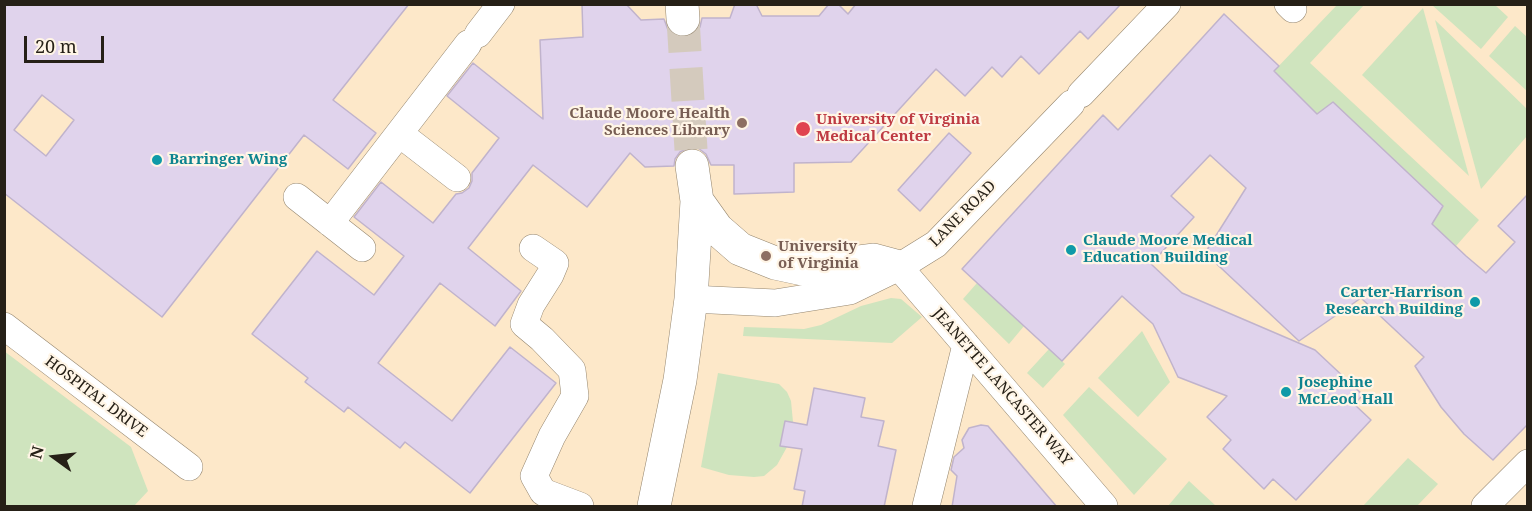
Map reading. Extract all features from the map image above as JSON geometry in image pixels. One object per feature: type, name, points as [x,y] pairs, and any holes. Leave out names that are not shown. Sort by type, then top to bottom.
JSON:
[{"type":"main road","points":[[654,507],[680,380],[691,299],[697,201],[692,166]]},
{"type":"main road","points":[[697,201],[717,229],[740,249],[775,264],[803,269],[873,260],[899,267]]},
{"type":"street","points":[[330,223],[501,4]]},
{"type":"street","name":"LANE ROAD","points":[[691,299],[765,303],[850,291],[899,267],[936,244],[1167,4]]},
{"type":"street","points":[[400,134],[457,178]]},
{"type":"street","points":[[297,197],[362,248]]},
{"type":"street","points":[[533,248],[555,262],[550,275],[531,305],[524,324],[572,370],[575,396],[552,436],[534,476],[543,492],[580,507]]},
{"type":"street","name":"JEANETTE LANCASTER WAY","points":[[899,267],[1104,507]]},
{"type":"street","name":"HOSPITAL DRIVE","points":[[4,326],[189,467]]},
{"type":"street","points":[[926,507],[966,345]]},
{"type":"street","points":[[1485,507],[1527,463]]},
{"type":"shaded area","name":"University of Virginia","points":[[4,5],[1527,5],[1527,506],[5,506]]},
{"type":"green space","points":[[1337,5],[1364,5],[1310,63],[1479,220],[1456,246],[1432,224],[1333,102],[1317,114],[1274,71]]},
{"type":"green space","points":[[1432,5],[1495,5],[1508,17],[1481,49]]},
{"type":"green space","points":[[1423,8],[1469,176],[1362,75]]},
{"type":"green space","points":[[1435,20],[1527,109],[1527,136],[1481,189]]},
{"type":"green space","points":[[1515,26],[1527,37],[1527,91],[1489,56]]},
{"type":"green space","points":[[977,283],[1024,326],[1009,344],[963,299]]},
{"type":"green space","points":[[891,298],[901,299],[922,317],[892,343],[743,336],[744,327],[804,329],[821,325],[861,306]]},
{"type":"green space","points":[[1142,331],[1170,382],[1138,417],[1098,378]]},
{"type":"green space","points":[[1049,349],[1065,364],[1043,388],[1027,373]]},
{"type":"green space","points":[[4,351],[131,447],[148,491],[134,506],[5,506]]},
{"type":"green space","points":[[718,373],[779,384],[787,392],[791,401],[793,422],[787,447],[777,465],[764,476],[729,475],[701,467]]},
{"type":"green space","points":[[1089,387],[1167,459],[1134,495],[1063,415]]},
{"type":"green space","points":[[1408,458],[1438,484],[1417,506],[1363,506]]},
{"type":"green space","points":[[1189,481],[1216,506],[1168,506]]},
{"type":"building","name":"Barringer Wing","points":[[4,4],[409,4],[333,100],[376,133],[348,169],[304,135],[162,317],[4,193]],"holes":[[[42,95],[74,120],[46,156],[14,130]]]},
{"type":"building","points":[[582,4],[626,4],[641,20],[664,19],[668,30],[674,36],[684,38],[694,34],[700,27],[702,18],[730,18],[735,4],[756,4],[762,16],[819,16],[829,4],[838,4],[848,14],[856,4],[1121,4],[1088,39],[1080,31],[1039,74],[1021,56],[1002,77],[992,67],[965,96],[936,69],[851,162],[794,163],[794,192],[734,194],[734,165],[711,165],[706,154],[698,148],[690,147],[680,152],[675,159],[674,166],[645,167],[630,153],[587,207],[533,165],[468,248],[521,291],[495,326],[440,283],[378,363],[452,421],[510,347],[556,383],[470,493],[405,442],[400,448],[348,407],[344,412],[305,382],[308,378],[252,334],[317,251],[374,295],[404,256],[354,217],[381,182],[433,223],[456,194],[469,188],[472,173],[499,138],[447,96],[473,63],[543,119],[540,40],[583,37]]},
{"type":"building","points":[[1224,14],[1279,66],[1274,71],[1317,114],[1333,102],[1443,206],[1432,224],[1486,273],[1515,242],[1498,226],[1527,195],[1527,425],[1493,460],[1464,434],[1441,407],[1415,366],[1424,357],[1361,298],[1299,341],[1205,253],[1246,188],[1210,155],[1171,196],[1194,217],[1151,264],[1182,293],[1315,350],[1363,395],[1354,404],[1371,420],[1296,500],[1273,479],[1264,489],[1223,449],[1231,440],[1207,417],[1227,396],[1178,377],[1153,324],[1122,296],[1062,361],[962,269],[1103,115],[1118,130]]},
{"type":"building","points":[[949,133],[971,153],[920,211],[898,190]]},
{"type":"building","points":[[814,388],[865,398],[861,417],[884,421],[878,446],[896,450],[884,507],[802,507],[805,491],[794,489],[802,449],[780,446],[785,421],[807,425]]},
{"type":"building","points":[[988,426],[1057,507],[952,507],[957,476],[951,470],[954,457],[964,448],[962,440],[969,428]]},
{"type":"tunnel","points":[[683,19],[692,166]]},
{"type":"place","name":"Claude Moore Health Sciences Library","points":[[742,123]]},
{"type":"place","name":"University of Virginia Medical Center","points":[[803,129]]},
{"type":"place","name":"Barringer Wing","points":[[157,160]]},
{"type":"place","name":"Claude Moore Medical Education Building","points":[[1071,250]]},
{"type":"place","name":"University of Virginia","points":[[766,256]]},
{"type":"place","name":"Carter-Harrison Research Building","points":[[1475,302]]},
{"type":"place","name":"Josephine McLeod Hall","points":[[1286,392]]}]
